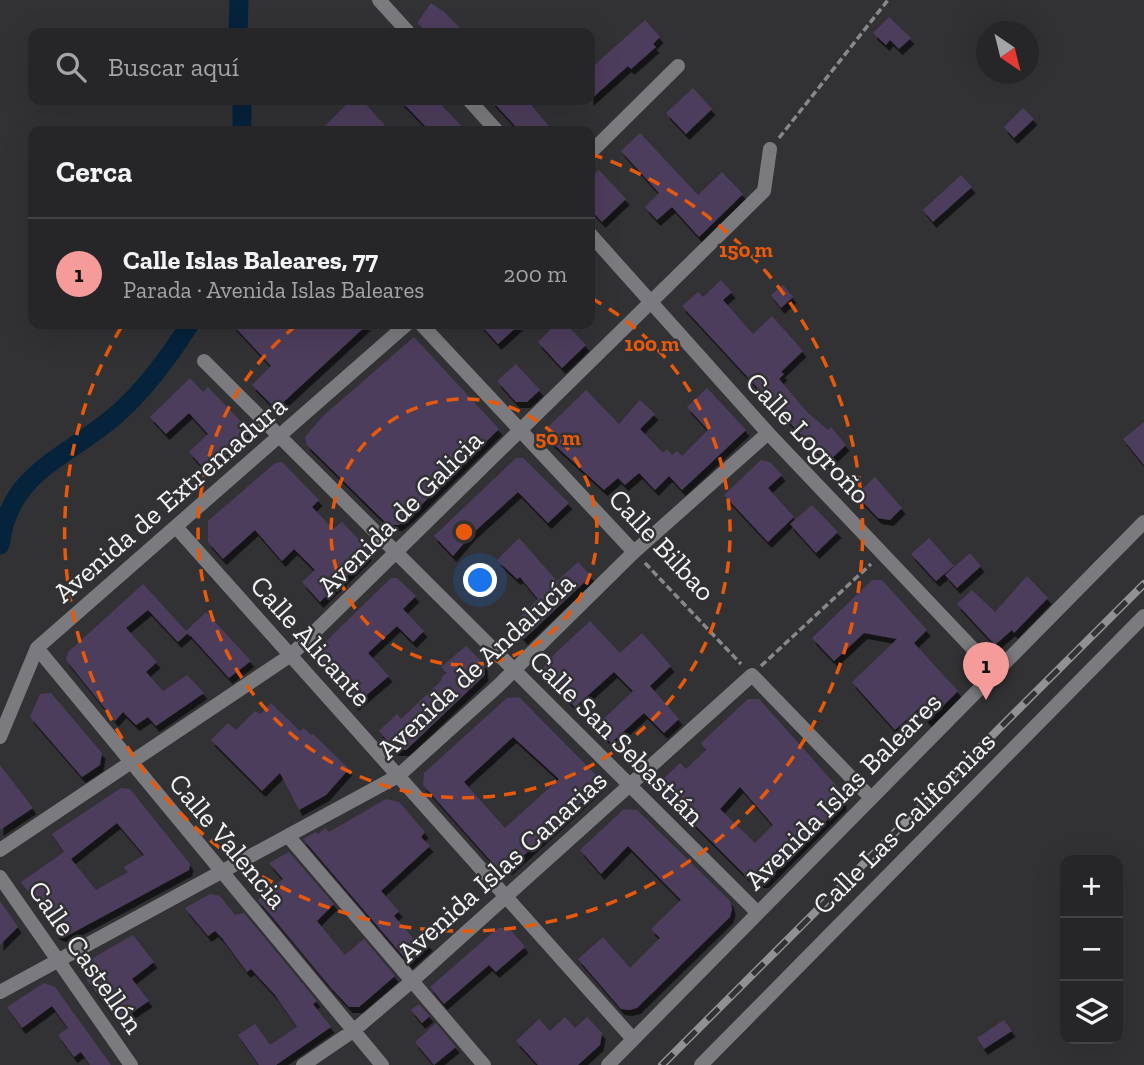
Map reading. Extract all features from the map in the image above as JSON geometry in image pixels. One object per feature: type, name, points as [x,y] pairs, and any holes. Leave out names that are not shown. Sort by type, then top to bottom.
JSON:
[{"type":"street","points":[[379,0],[404,28]]},
{"type":"street","points":[[595,148],[678,66]]},
{"type":"street","points":[[474,105],[492,126]]},
{"type":"street","name":"Avenida de Galicia","points":[[0,850],[291,655],[764,191],[770,149]]},
{"type":"street","name":"Calle Logroño","points":[[595,240],[768,433],[995,672]]},
{"type":"street","name":"Avenida de Extremadura","points":[[0,737],[37,648],[401,329]]},
{"type":"street","name":"Calle Bilbao","points":[[426,329],[634,552]]},
{"type":"street","name":"Calle San Sebastián","points":[[204,361],[758,912]]},
{"type":"street","name":"Avenida de Andalucía","points":[[0,992],[398,776],[514,669],[634,552],[768,433]]},
{"type":"street","name":"Avenida Islas Baleares","points":[[608,1065],[1144,522]]},
{"type":"street","name":"Calle Alicante","points":[[176,527],[633,1039]]},
{"type":"street","name":"Calle Las Californias","points":[[701,1065],[1144,616]]},
{"type":"street","name":"Calle Valencia","points":[[37,648],[382,1065]]},
{"type":"street","points":[[752,675],[871,798]]},
{"type":"street","name":"Avenida Islas Canarias","points":[[303,1065],[353,1031],[412,981],[752,675]]},
{"type":"street","points":[[288,836],[484,1065]]},
{"type":"street","name":"Calle Castellón","points":[[0,877],[131,1065]]},
{"type":"path","points":[[770,149],[888,0]]},
{"type":"path","name":"Calle Bilbao","points":[[634,552],[752,675]]},
{"type":"path","points":[[752,675],[882,553]]},
{"type":"building","points":[[431,3],[460,28],[422,28],[417,23]]},
{"type":"building","points":[[889,17],[911,38],[899,49],[890,40],[886,45],[873,33]]},
{"type":"building","points":[[645,20],[660,37],[653,44],[656,47],[631,69],[628,66],[595,96],[595,65]]},
{"type":"building","points":[[693,88],[712,109],[686,134],[666,113]]},
{"type":"building","points":[[346,105],[367,105],[385,126],[325,126]]},
{"type":"building","points":[[405,105],[442,105],[461,126],[425,126]]},
{"type":"building","points":[[496,105],[531,105],[549,126],[515,126]]},
{"type":"building","points":[[1023,108],[1034,119],[1014,138],[1004,127]]},
{"type":"building","points":[[640,133],[698,195],[722,172],[743,194],[699,237],[672,207],[657,220],[645,207],[659,193],[621,151]]},
{"type":"building","points":[[599,170],[626,199],[602,222],[595,214],[595,174]]},
{"type":"building","points":[[961,175],[972,187],[933,222],[923,210]]},
{"type":"building","points":[[721,280],[732,292],[723,300],[753,334],[772,316],[803,351],[781,372],[784,374],[779,379],[808,413],[828,430],[831,427],[846,445],[827,463],[682,306],[698,292],[703,297]]},
{"type":"building","points":[[783,285],[793,297],[781,308],[771,295]]},
{"type":"building","points":[[237,329],[363,329],[276,409],[252,385],[271,366]]},
{"type":"building","points":[[484,329],[514,329],[498,344]]},
{"type":"building","points":[[551,329],[571,329],[586,345],[562,368],[538,342]]},
{"type":"building","points":[[414,337],[499,429],[410,516],[399,525],[388,525],[307,445],[305,437],[323,416]]},
{"type":"building","points":[[516,364],[540,390],[527,402],[516,402],[497,381]]},
{"type":"building","points":[[190,378],[203,392],[208,387],[251,432],[207,472],[189,452],[208,434],[189,413],[166,434],[150,417]]},
{"type":"building","points":[[707,388],[746,430],[682,490],[669,476],[655,490],[639,473],[625,485],[618,478],[604,490],[548,439],[549,426],[586,390],[619,424],[640,400],[655,414],[640,429],[663,453],[667,449],[672,455],[677,451],[682,456],[708,430],[687,407]]},
{"type":"building","points":[[1144,422],[1144,465],[1123,439]]},
{"type":"building","points":[[516,458],[523,458],[569,503],[548,523],[518,492],[472,534],[453,556],[434,536]]},
{"type":"building","points":[[761,460],[770,462],[782,475],[768,488],[794,517],[768,542],[724,495]]},
{"type":"building","points":[[282,462],[319,500],[312,507],[333,529],[342,522],[368,549],[368,555],[320,602],[302,582],[315,570],[294,549],[282,561],[255,530],[223,559],[208,542],[208,521],[275,463]]},
{"type":"building","points":[[875,477],[902,508],[890,520],[878,518],[856,495]]},
{"type":"building","points":[[812,505],[838,532],[816,553],[790,524]]},
{"type":"building","points":[[519,538],[557,581],[578,562],[591,576],[524,639],[512,625],[538,599],[520,577],[517,579],[497,560]]},
{"type":"building","points":[[929,538],[954,566],[936,581],[911,554]]},
{"type":"building","points":[[970,553],[981,566],[957,588],[945,575]]},
{"type":"building","points":[[1027,576],[1048,598],[1014,633],[1012,630],[995,645],[957,604],[972,590],[995,612]]},
{"type":"building","points":[[391,578],[397,578],[416,596],[403,609],[424,631],[413,642],[397,626],[368,653],[389,676],[355,705],[317,661],[318,649]]},
{"type":"building","points":[[872,580],[882,580],[927,630],[914,643],[958,691],[928,721],[918,709],[895,730],[852,682],[897,639],[864,633],[834,661],[812,638]]},
{"type":"building","points":[[143,584],[186,631],[206,612],[251,661],[229,678],[188,633],[178,642],[148,610],[126,628],[157,662],[146,672],[163,691],[187,675],[204,693],[156,726],[148,717],[136,725],[123,712],[115,721],[66,660],[68,652]]},
{"type":"building","points":[[590,621],[620,653],[642,633],[671,666],[650,686],[679,719],[664,733],[644,713],[611,743],[595,727],[633,691],[614,672],[575,707],[543,676],[545,663]]},
{"type":"building","points":[[466,646],[484,664],[485,675],[406,750],[395,750],[379,731],[397,714],[401,719],[442,680],[446,673],[441,667]]},
{"type":"building","points":[[51,693],[102,753],[100,765],[82,777],[30,717],[40,694]]},
{"type":"building","points":[[519,697],[599,778],[599,786],[509,869],[497,868],[423,785],[424,773],[507,698]],"holes":[[[513,737],[559,779],[505,828],[464,782]]]},
{"type":"building","points":[[748,699],[759,699],[843,793],[843,804],[765,882],[752,882],[661,791],[662,780],[680,763],[686,769],[706,750],[701,743]],"holes":[[[740,787],[773,825],[755,843],[720,809]]]},
{"type":"building","points":[[271,703],[300,731],[304,728],[313,734],[349,769],[326,795],[299,810],[280,773],[262,791],[211,740],[228,723],[236,730],[255,711],[260,714]]},
{"type":"building","points":[[0,765],[33,808],[0,830]]},
{"type":"building","points":[[121,788],[130,789],[190,864],[189,870],[65,937],[57,934],[21,882],[64,852],[52,834]],"holes":[[[117,823],[144,855],[124,867],[128,872],[96,890],[71,859]]]},
{"type":"building","points":[[386,799],[399,802],[425,832],[421,837],[430,846],[381,891],[399,911],[394,916],[414,939],[420,935],[429,945],[409,963],[303,839],[316,832],[318,834],[325,828],[329,832]]},
{"type":"building","points":[[624,809],[637,810],[730,901],[732,909],[730,917],[637,1008],[629,1010],[621,1009],[578,959],[603,937],[630,968],[660,938],[651,929],[681,900],[628,846],[601,874],[580,850]]},
{"type":"building","points":[[289,852],[334,904],[317,921],[345,955],[364,939],[395,976],[359,1007],[349,1007],[332,989],[258,900],[283,879],[269,863]]},
{"type":"building","points":[[210,894],[220,896],[235,915],[244,913],[317,1001],[313,1004],[331,1027],[276,1065],[259,1065],[238,1035],[255,1024],[270,1045],[297,1027],[275,995],[251,969],[247,972],[222,938],[215,931],[208,936],[185,908]]},
{"type":"building","points":[[0,901],[18,927],[0,945]]},
{"type":"building","points":[[498,928],[509,928],[525,947],[496,972],[489,965],[444,1004],[430,987]]},
{"type":"building","points":[[133,935],[154,962],[132,979],[149,1001],[118,1022],[84,973],[86,962]]},
{"type":"building","points":[[44,983],[55,987],[111,1065],[90,1065],[81,1052],[74,1057],[58,1035],[68,1028],[52,1006],[22,1028],[7,1007]]},
{"type":"building","points":[[419,1004],[430,1016],[422,1023],[411,1010]]},
{"type":"building","points":[[565,1017],[575,1028],[587,1017],[602,1033],[600,1045],[578,1065],[538,1065],[516,1041],[539,1019],[550,1031]]},
{"type":"building","points":[[1004,1020],[1012,1031],[984,1049],[977,1038]]},
{"type":"building","points":[[436,1023],[456,1047],[434,1065],[415,1042]]},
{"type":"waterway","points":[[238,28],[239,0]]},
{"type":"waterway","points":[[242,105],[242,126]]},
{"type":"waterway","points":[[0,545],[6,520],[15,500],[28,483],[43,468],[127,405],[156,372],[187,329]]},
{"type":"railway","points":[[662,1065],[1144,584]]},
{"type":"place","name":"Calle Islas Baleares, 77","points":[[986,700]]}]
